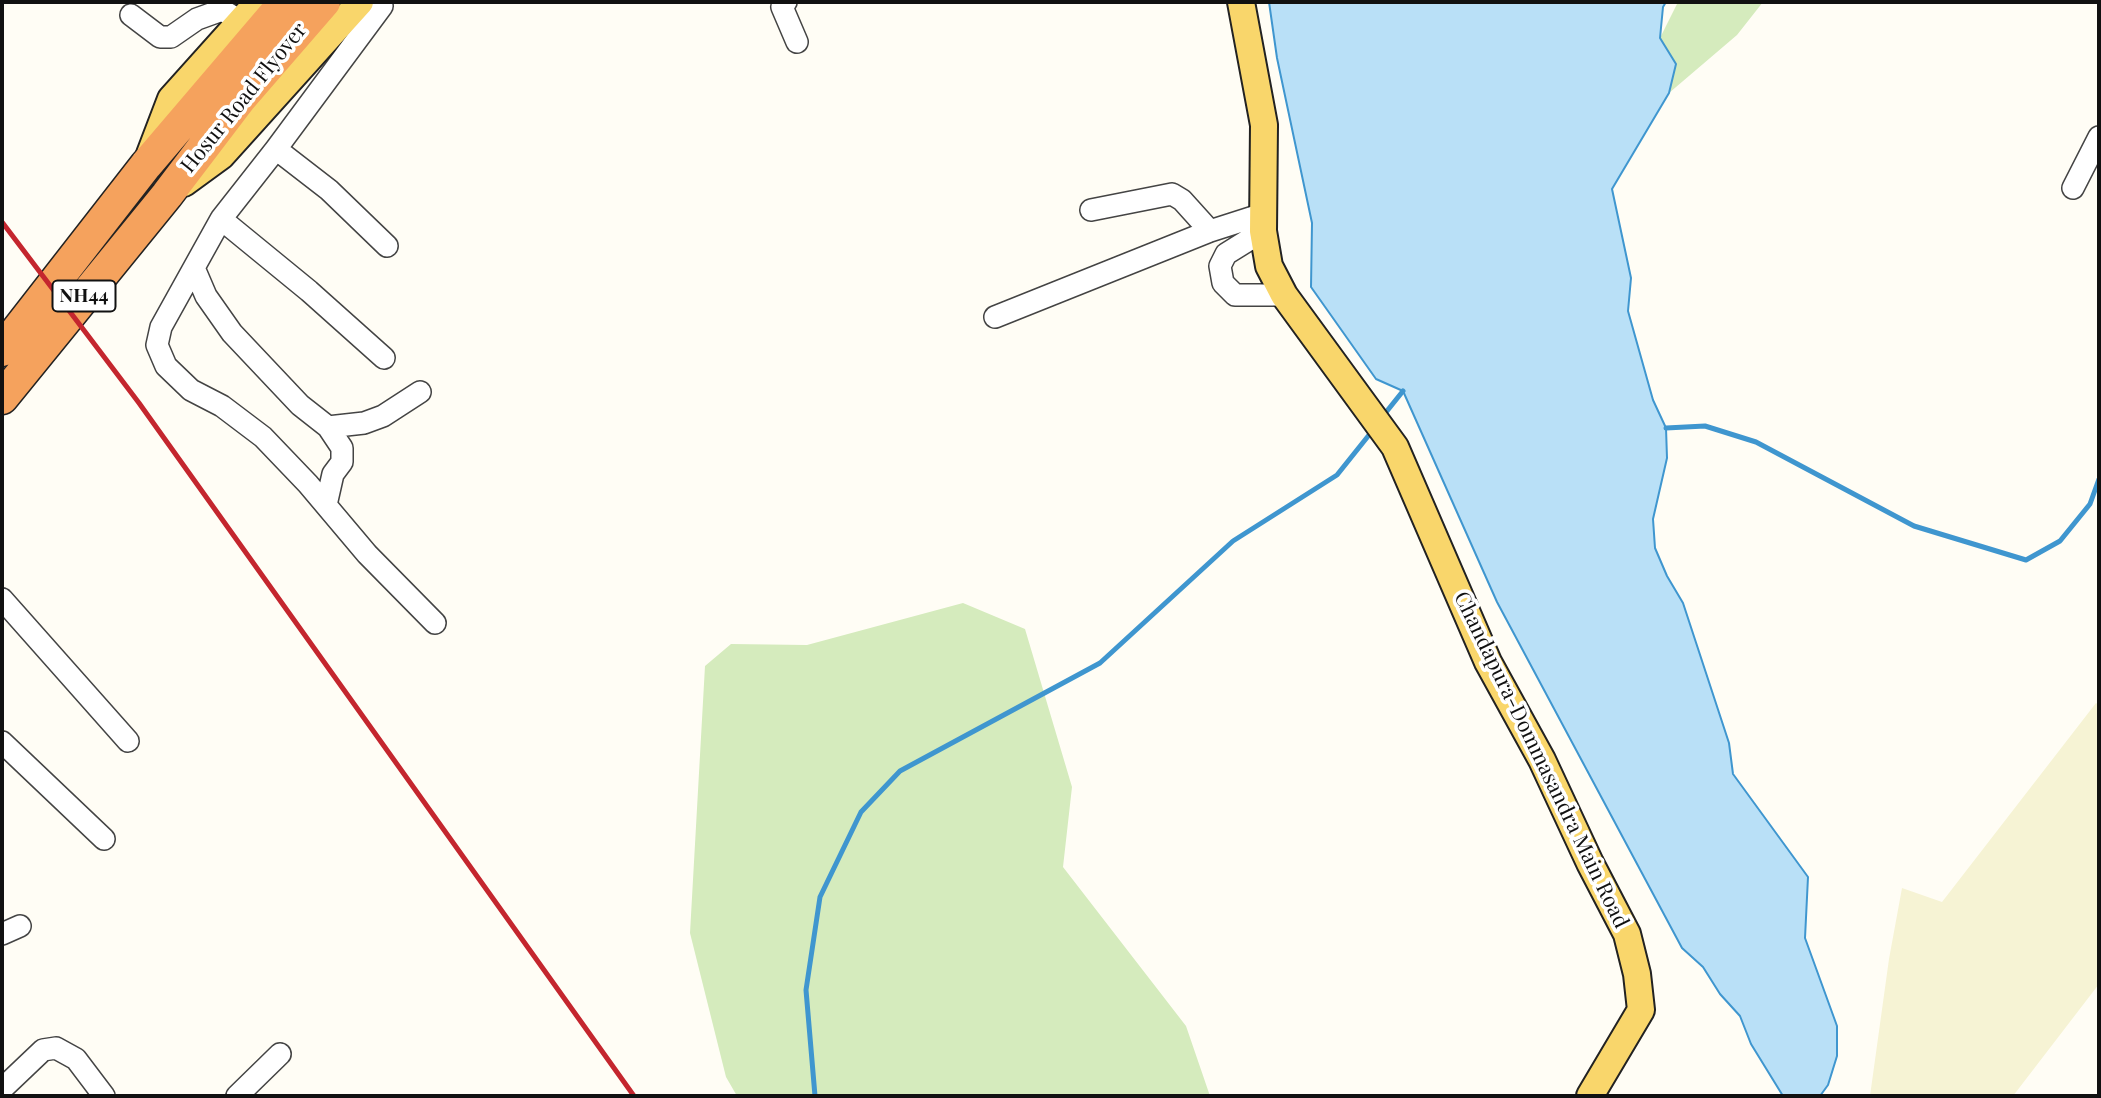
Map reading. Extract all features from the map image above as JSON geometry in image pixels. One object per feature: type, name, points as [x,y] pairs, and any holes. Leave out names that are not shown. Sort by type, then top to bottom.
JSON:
[{"type":"highway","name":"Hosur Road Flyover","points":[[167,195],[285,2]]},
{"type":"highway","name":"Hosur Road Flyover","points":[[146,165],[229,90],[360,5]]},
{"type":"highway","name":"NH44","points":[[5,341],[146,165]]},
{"type":"highway","name":"NH44","points":[[2,398],[167,195]]},
{"type":"main road","name":"Chandapura-Dommasandra Main Road","points":[[1241,2],[1264,125],[1263,223],[1269,266],[1284,295],[1395,447],[1488,662],[1542,760],[1627,934],[1637,974],[1641,1010],[1590,1096]]},
{"type":"main road","points":[[167,195],[221,156],[360,5]]},
{"type":"main road","points":[[146,165],[171,99],[249,11]]},
{"type":"street","points":[[786,2],[782,7],[797,42]]},
{"type":"street","points":[[360,5],[276,149],[220,219],[160,327],[157,345],[166,366],[191,390],[222,406],[263,437],[326,505],[367,555],[435,623]]},
{"type":"street","points":[[131,15],[160,37],[171,37],[197,19],[222,10],[249,11]]},
{"type":"street","points":[[2073,188],[2099,137]]},
{"type":"street","points":[[276,149],[329,190],[387,246]]},
{"type":"street","points":[[1091,210],[1172,194],[1182,200],[1210,231]]},
{"type":"street","points":[[220,219],[309,291],[384,358]]},
{"type":"street","points":[[995,317],[1210,231],[1263,223]]},
{"type":"street","points":[[1263,223],[1226,254],[1220,267],[1223,283],[1235,295],[1284,295]]},
{"type":"street","points":[[194,268],[206,296],[232,333],[300,405],[328,427],[342,448],[342,462],[333,474],[326,505]]},
{"type":"street","points":[[328,427],[364,423],[383,416],[420,392]]},
{"type":"street","points":[[2,599],[128,741]]},
{"type":"street","points":[[2,742],[104,839]]},
{"type":"street","points":[[8,1096],[2,1088],[43,1050],[56,1048],[76,1059],[104,1096]]},
{"type":"street","points":[[237,1096],[280,1054]]},
{"type":"shaded area","points":[[2096,703],[2099,705],[2099,984],[2013,1096],[1870,1096],[1902,888],[1942,902]]},
{"type":"green space","points":[[1678,2],[1763,2],[1737,35],[1669,93],[1660,38]]},
{"type":"green space","points":[[963,603],[1025,629],[1072,787],[1063,867],[1186,1026],[1210,1096],[737,1096],[726,1077],[690,933],[705,666],[731,644],[807,645]]},
{"type":"water","points":[[1269,2],[1666,2],[1663,7],[1660,38],[1676,64],[1669,93],[1612,189],[1631,278],[1628,311],[1653,400],[1666,428],[1667,458],[1653,519],[1655,548],[1683,603],[1729,743],[1733,774],[1808,877],[1805,938],[1837,1026],[1837,1056],[1828,1085],[1820,1096],[1783,1096],[1751,1044],[1740,1016],[1720,994],[1703,967],[1682,948],[1497,602],[1403,391],[1376,379],[1311,287],[1312,223],[1277,58]]},
{"type":"waterway","points":[[1383,416],[1403,391]]},
{"type":"waterway","points":[[1666,428],[1705,426],[1756,442],[1914,526],[2026,560],[2060,541],[2090,504],[2099,479]]},
{"type":"waterway","points":[[815,1096],[806,990],[820,897],[861,812],[900,771],[1100,663],[1233,541],[1337,475],[1373,430]]},
{"type":"railway","points":[[2,222],[139,403],[634,1096]]}]
